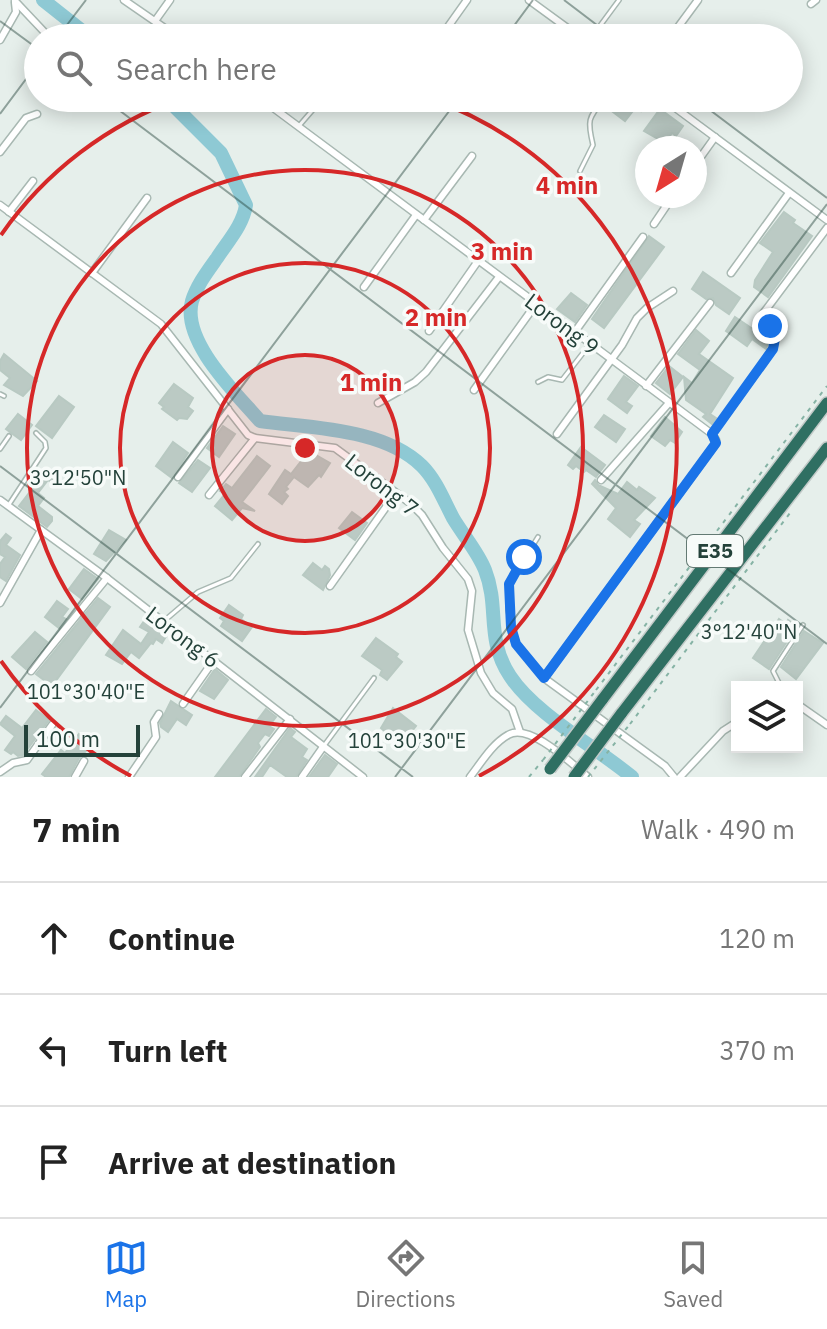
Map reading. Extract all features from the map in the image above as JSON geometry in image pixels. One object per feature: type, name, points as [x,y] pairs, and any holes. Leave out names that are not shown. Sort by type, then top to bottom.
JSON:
[{"type":"highway","name":"E35","points":[[546,769],[599,695],[827,403]]},
{"type":"highway","name":"E35","points":[[574,777],[827,448]]},
{"type":"street","points":[[124,0],[159,24]]},
{"type":"street","points":[[155,21],[170,0]]},
{"type":"street","points":[[450,24],[467,0]]},
{"type":"street","points":[[529,0],[562,24]]},
{"type":"street","points":[[680,24],[698,0]]},
{"type":"street","points":[[14,1],[36,24]]},
{"type":"street","points":[[0,40],[16,12],[14,1]]},
{"type":"street","name":"Lorong 9","points":[[278,112],[712,434]]},
{"type":"street","points":[[681,112],[827,220]]},
{"type":"street","points":[[0,152],[26,118],[37,114]]},
{"type":"street","points":[[707,148],[715,137]]},
{"type":"street","points":[[424,220],[472,156]]},
{"type":"street","points":[[9,212],[33,181]]},
{"type":"street","points":[[731,273],[789,193]]},
{"type":"street","points":[[92,273],[147,198]]},
{"type":"street","points":[[0,205],[161,324],[242,429],[255,438],[209,495]]},
{"type":"street","points":[[654,224],[665,208]]},
{"type":"street","points":[[364,287],[416,215]]},
{"type":"street","points":[[674,777],[665,766],[544,678],[714,446],[716,440],[712,434],[773,349],[776,333],[761,318],[762,315],[827,228]]},
{"type":"street","points":[[574,333],[643,237]]},
{"type":"street","points":[[429,331],[478,261]]},
{"type":"street","points":[[378,403],[415,382],[426,372],[499,277]]},
{"type":"street","points":[[557,434],[611,360],[637,318],[673,291]]},
{"type":"street","points":[[646,386],[710,303]]},
{"type":"street","points":[[474,390],[536,304]]},
{"type":"street","points":[[601,480],[669,403]]},
{"type":"street","points":[[178,477],[228,409]]},
{"type":"street","name":"Lorong 7","points":[[255,438],[335,448],[422,515],[468,579],[472,591],[468,630],[481,673],[493,693],[512,709],[520,732]]},
{"type":"street","points":[[330,586],[396,493]]},
{"type":"street","name":"Lorong 6","points":[[0,500],[107,578],[363,777]]},
{"type":"street","points":[[0,603],[41,530]]},
{"type":"street","points":[[31,671],[107,578]]},
{"type":"street","points":[[183,704],[214,660]]},
{"type":"street","points":[[803,708],[827,725]]},
{"type":"street","points":[[129,777],[156,737],[154,722],[159,714]]},
{"type":"street","points":[[245,777],[290,719]]},
{"type":"street","points":[[0,772],[13,763],[27,760],[52,725]]},
{"type":"street","points":[[680,777],[731,726]]},
{"type":"street","points":[[470,777],[505,736],[520,732],[546,743],[588,777]]},
{"type":"street","points":[[302,777],[323,747]]},
{"type":"street","points":[[75,777],[84,761]]},
{"type":"lane","points":[[601,24],[619,0]]},
{"type":"lane","points":[[298,127],[311,112]]},
{"type":"lane","points":[[580,171],[593,145],[588,133],[589,119],[594,112]]},
{"type":"lane","points":[[538,382],[548,377],[562,380],[590,344]]},
{"type":"lane","points":[[8,506],[46,448],[45,442],[36,433]]},
{"type":"lane","points":[[0,449],[9,436]]},
{"type":"lane","points":[[538,537],[509,584],[508,610],[516,644],[544,678]]},
{"type":"lane","points":[[164,622],[198,592],[231,578],[258,544]]},
{"type":"lane","points":[[778,681],[773,671],[803,625]]},
{"type":"lane","points":[[323,747],[374,678]]},
{"type":"path","points":[[529,777],[546,769],[827,386]]},
{"type":"path","points":[[588,777],[795,506]]},
{"type":"building","points":[[613,112],[632,112],[625,121]]},
{"type":"building","points":[[658,112],[664,112],[683,126],[676,136],[672,133],[670,136],[653,136],[644,131]]},
{"type":"building","points":[[784,212],[795,220],[793,223],[812,236],[768,297],[754,287],[755,280],[773,252],[760,243]]},
{"type":"building","points":[[649,236],[664,247],[604,328],[592,319]]},
{"type":"building","points":[[703,272],[740,298],[729,314],[716,305],[713,298],[706,299],[692,289]]},
{"type":"building","points":[[571,293],[587,305],[575,322],[557,309]]},
{"type":"building","points":[[735,317],[769,340],[766,349],[752,339],[747,346],[726,331]]},
{"type":"building","points":[[696,330],[709,341],[699,354],[733,378],[710,414],[716,418],[712,424],[703,417],[706,414],[686,400],[684,377],[692,383],[700,370],[678,354]]},
{"type":"building","points":[[4,354],[37,381],[23,396],[4,385],[10,378],[0,370]]},
{"type":"building","points":[[669,366],[683,377],[670,394],[656,383]]},
{"type":"building","points":[[624,376],[638,386],[626,402],[632,406],[627,413],[608,399]]},
{"type":"building","points":[[174,384],[193,398],[188,407],[193,411],[187,419],[177,420],[159,403]]},
{"type":"building","points":[[59,396],[74,407],[52,438],[36,426]]},
{"type":"building","points":[[18,414],[32,425],[21,440],[6,429]]},
{"type":"building","points":[[604,415],[625,429],[616,442],[595,427]]},
{"type":"building","points":[[665,417],[682,432],[675,443],[670,440],[665,446],[651,436]]},
{"type":"building","points":[[223,426],[235,434],[219,457],[207,448]]},
{"type":"building","points":[[173,442],[188,453],[172,478],[156,466]]},
{"type":"building","points":[[581,447],[605,465],[596,477],[586,470],[584,472],[576,466],[573,469],[568,465]]},
{"type":"building","points":[[309,451],[330,463],[321,477],[319,475],[308,487],[294,477],[286,487],[288,489],[284,492],[288,496],[282,504],[269,494],[285,470],[291,474]]},
{"type":"building","points":[[257,456],[270,466],[242,502],[255,511],[242,508],[232,520],[215,506],[225,494],[220,491],[226,484],[232,488]]},
{"type":"building","points":[[198,460],[210,468],[192,492],[179,483]]},
{"type":"building","points":[[43,469],[55,478],[52,483],[48,480],[38,493],[44,498],[38,506],[52,517],[47,527],[19,506],[32,489],[27,485],[35,473],[38,476]]},
{"type":"building","points":[[595,480],[598,485],[618,494],[627,482],[655,498],[634,520],[640,524],[630,537],[608,519],[616,508],[592,484]]},
{"type":"building","points":[[352,512],[367,523],[355,540],[339,528]]},
{"type":"building","points":[[109,530],[126,540],[106,561],[94,554]]},
{"type":"building","points":[[6,534],[11,538],[6,545],[20,555],[6,581],[0,577],[0,564],[5,557],[0,554],[0,541]]},
{"type":"building","points":[[313,563],[322,570],[325,566],[329,569],[330,575],[323,590],[303,575]]},
{"type":"building","points":[[84,569],[98,579],[82,599],[69,589]]},
{"type":"building","points":[[98,598],[110,607],[52,686],[36,674]]},
{"type":"building","points":[[57,601],[68,609],[62,617],[66,619],[59,628],[45,617]]},
{"type":"building","points":[[229,605],[243,615],[241,619],[252,627],[242,641],[221,626],[224,621],[220,618]]},
{"type":"building","points":[[147,617],[168,633],[162,643],[156,639],[139,658],[131,652],[122,664],[106,655],[123,630],[141,644],[149,632],[140,627]]},
{"type":"building","points":[[779,619],[797,626],[769,669],[753,658]]},
{"type":"building","points":[[804,631],[823,643],[796,679],[781,667]]},
{"type":"building","points":[[35,632],[47,642],[26,669],[12,657]]},
{"type":"building","points":[[376,638],[398,654],[396,657],[402,662],[387,680],[380,675],[382,670],[362,656]]},
{"type":"building","points":[[215,669],[228,680],[214,699],[200,691]]},
{"type":"building","points":[[171,701],[192,715],[186,725],[177,719],[168,732],[160,723]]},
{"type":"building","points":[[393,708],[416,726],[401,745],[381,728]]},
{"type":"building","points":[[266,709],[276,717],[269,726],[274,729],[258,743],[260,747],[239,777],[215,777]]},
{"type":"building","points":[[36,710],[49,720],[23,755],[5,750],[15,736],[0,724],[6,716],[22,728]]},
{"type":"building","points":[[290,728],[295,732],[291,737],[307,749],[302,757],[307,760],[296,777],[287,777],[270,765],[262,777],[255,777]]},
{"type":"building","points":[[79,734],[93,744],[79,758],[69,777],[46,777],[42,774],[61,750],[65,753]]},
{"type":"building","points":[[325,755],[337,764],[328,777],[309,777]]},
{"type":"waterway","points":[[43,0],[73,24]]},
{"type":"waterway","points":[[180,112],[221,153],[246,205],[238,226],[192,301],[195,333],[213,366],[260,421],[367,437],[406,453],[422,466],[436,484],[485,570],[492,597],[498,649],[510,676],[550,717],[632,777]]},
{"type":"route","points":[[524,557],[509,584],[508,610],[516,644],[544,678],[716,443],[712,434],[773,349],[776,333],[770,326]]}]
